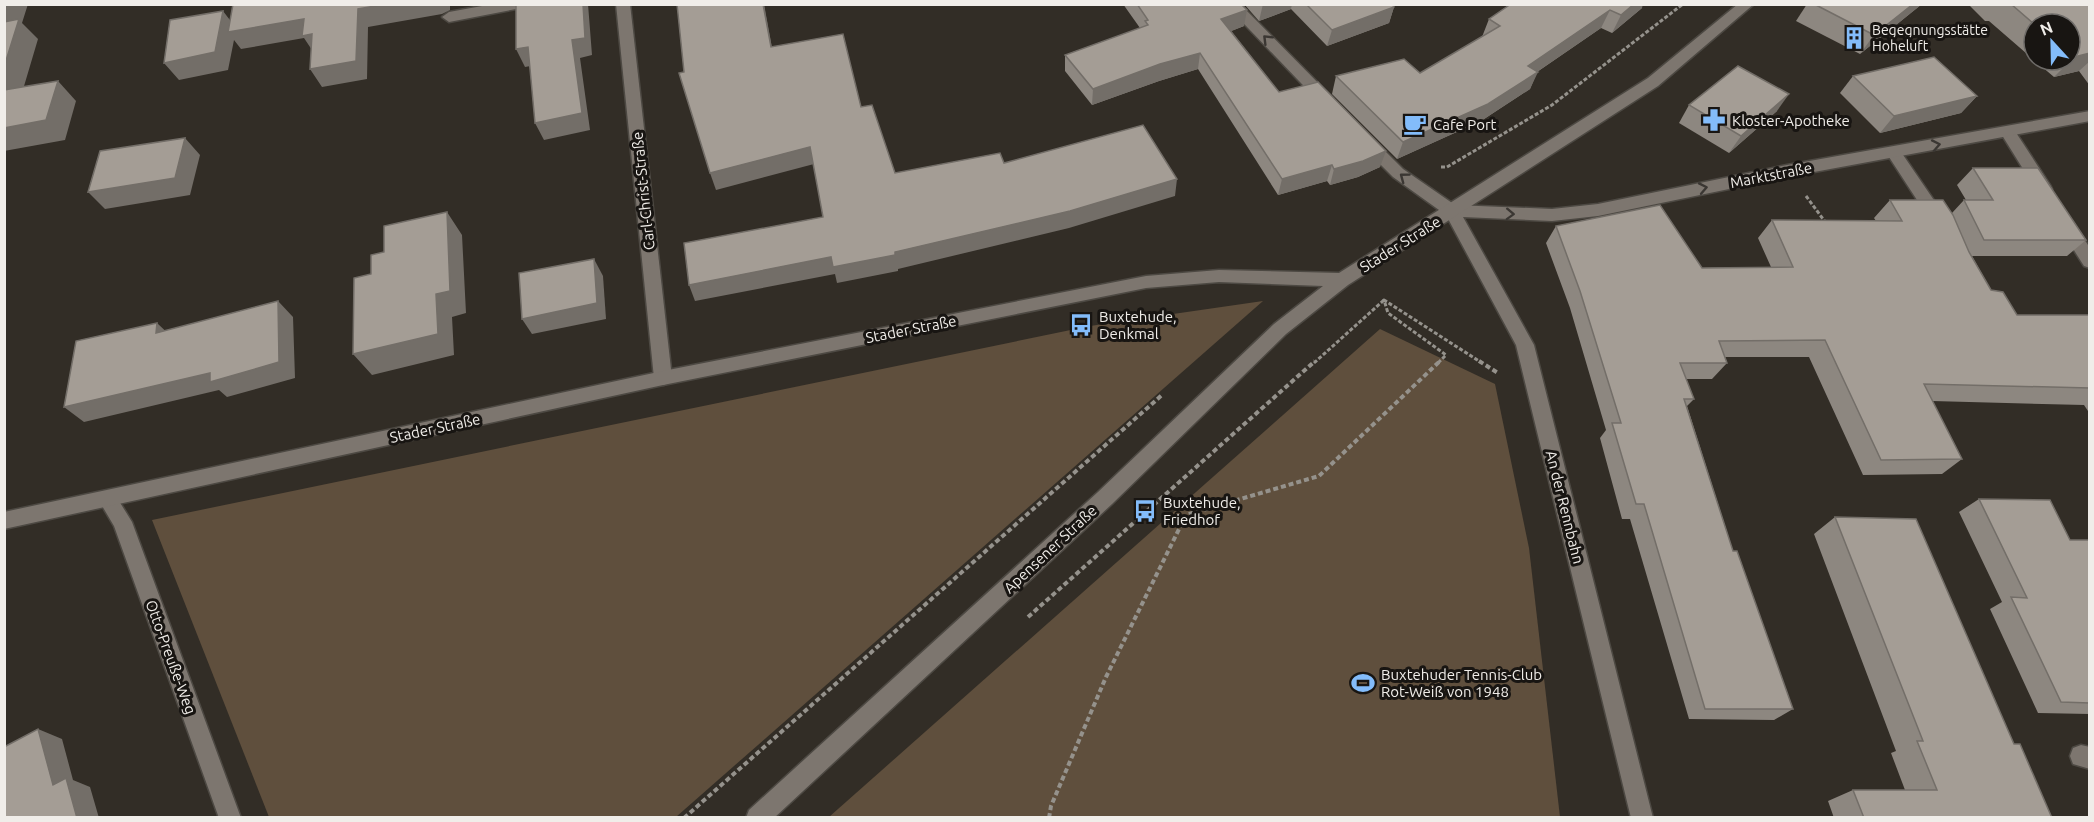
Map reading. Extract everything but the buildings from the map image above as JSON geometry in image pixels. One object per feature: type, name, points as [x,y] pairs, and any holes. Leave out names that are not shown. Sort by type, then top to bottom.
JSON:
[{"type":"street","points":[[449,17],[521,4]]},
{"type":"street","name":"Carl-Christ-Straße","points":[[623,4],[663,378]]},
{"type":"street","points":[[1232,4],[1340,114]]},
{"type":"street","name":"Stader Straße","points":[[4,521],[663,378],[1180,276],[1215,274],[1342,280],[1653,82],[1747,4]]},
{"type":"street","name":"Marktstraße","points":[[1452,212],[1552,215],[1598,210],[1787,171],[2090,116]]},
{"type":"street","points":[[1356,130],[1398,172],[1452,212]]},
{"type":"street","points":[[2008,132],[2090,262]]},
{"type":"street","points":[[1894,153],[1945,230]]},
{"type":"street","name":"An der Rennbahn","points":[[1452,212],[1525,345],[1642,818]]},
{"type":"street","name":"Apensener Straße","points":[[757,818],[1105,498],[1280,329],[1342,280]]},
{"type":"street","name":"Otto-Preuße-Weg","points":[[107,499],[122,522],[230,818]]},
{"type":"path","points":[[1398,172],[1421,163],[1430,168],[1447,167],[1552,105],[1683,4]]},
{"type":"path","points":[[1787,171],[1829,226]]},
{"type":"path","points":[[1384,300],[1506,379]]},
{"type":"path","points":[[1027,619],[1384,300]]},
{"type":"path","points":[[1049,818],[1051,806],[1106,677],[1186,515],[1318,476],[1446,355],[1388,313],[1384,300]]},
{"type":"path","points":[[684,818],[1169,389]]},
{"type":"shaded area","points":[[1263,301],[676,817],[269,817],[152,520],[1090,326]]},
{"type":"shaded area","points":[[1380,329],[1495,384],[1529,548],[1560,817],[829,817]]},
{"type":"place","name":"Begegnungsstätte Hoheluft","points":[[1854,38]]},
{"type":"place","name":"Kloster-Apotheke","points":[[1714,120]]},
{"type":"place","name":"Cafe Port","points":[[1415,124]]},
{"type":"place","name":"Buxtehude, Denkmal","points":[[1081,325]]},
{"type":"place","name":"Buxtehude, Friedhof","points":[[1145,511]]},
{"type":"place","name":"Buxtehuder Tennis-Club Rot-Weiß von 1948","points":[[1363,683]]}]
